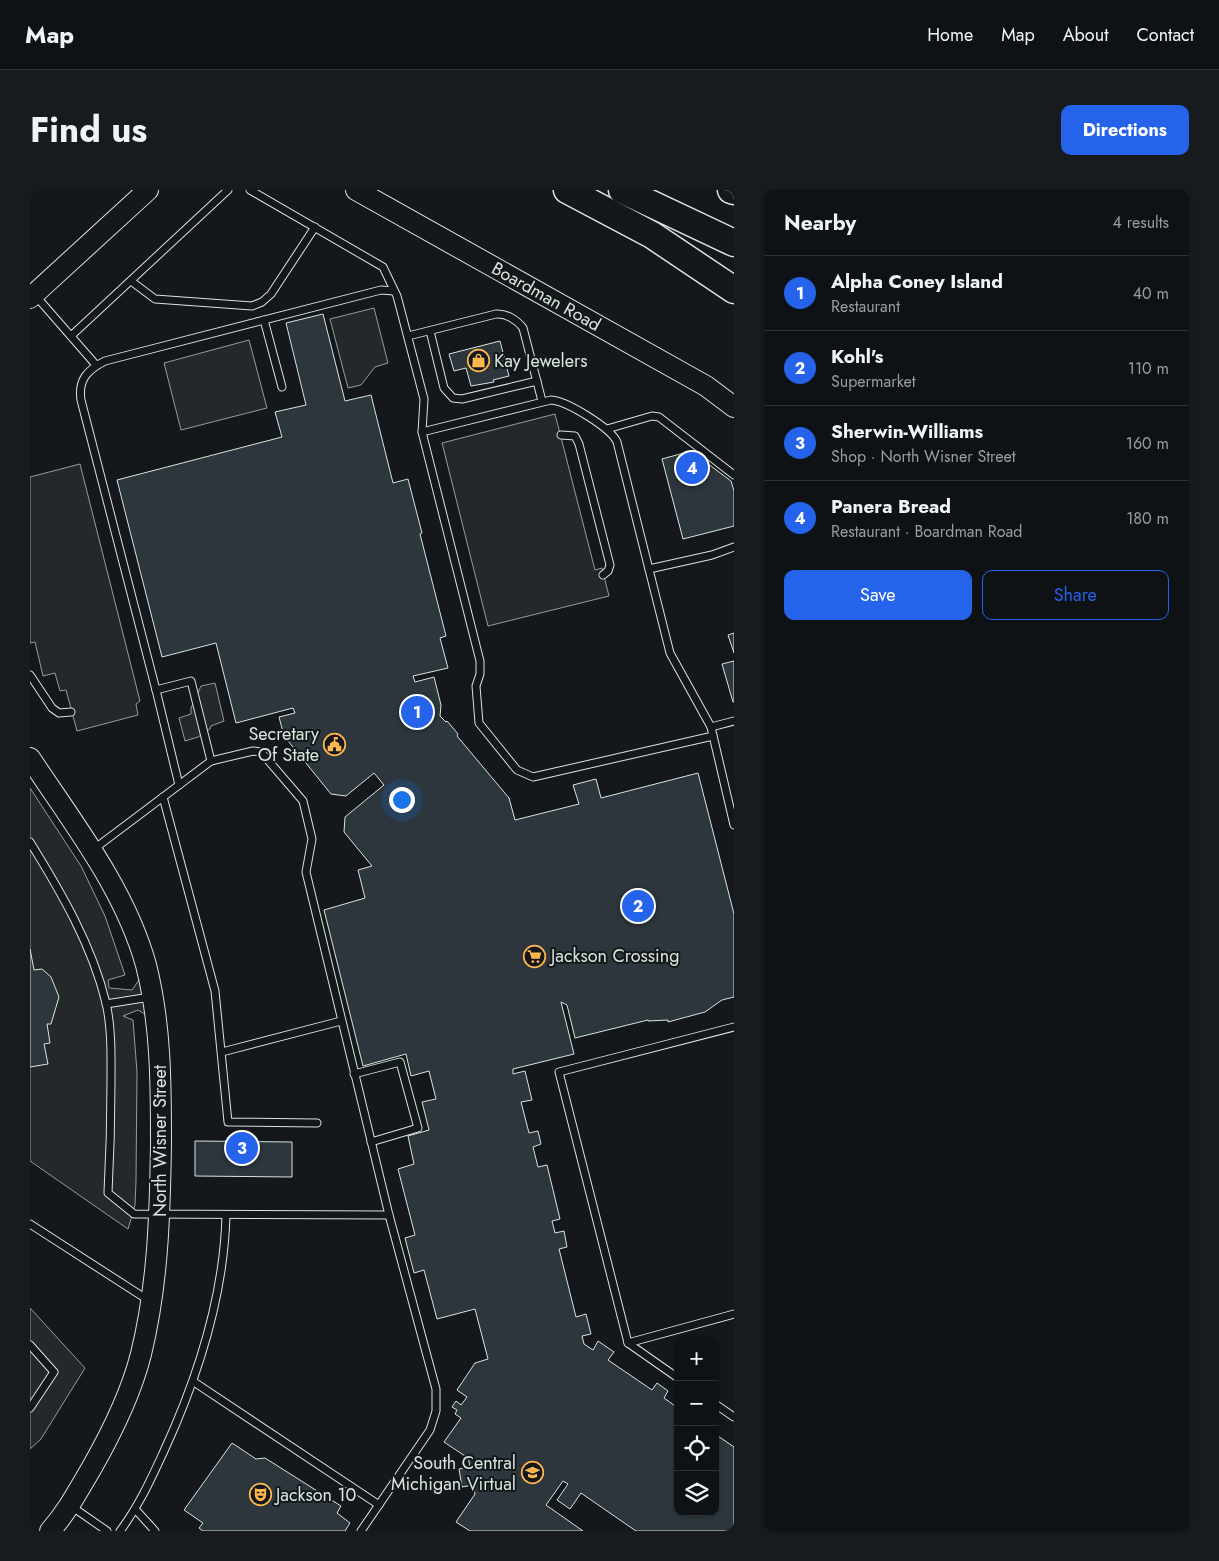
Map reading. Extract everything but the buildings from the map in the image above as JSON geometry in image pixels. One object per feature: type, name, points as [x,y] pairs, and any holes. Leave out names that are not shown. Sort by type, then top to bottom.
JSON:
[{"type":"highway","points":[[566,190],[652,235],[734,290]]},
{"type":"highway","points":[[622,190],[734,243]]},
{"type":"street","points":[[32,294],[148,190]]},
{"type":"street","name":"Boardman Road","points":[[356,190],[706,386],[734,407]]},
{"type":"street","name":"North Wisner Street","points":[[30,759],[92,850],[128,916],[145,964],[152,996],[161,1066],[160,1214],[157,1268],[141,1355],[105,1445],[70,1505],[50,1531]]},
{"type":"lane","points":[[71,336],[228,190]]},
{"type":"lane","points":[[250,190],[383,268],[394,292],[398,296],[424,399],[422,432],[480,661],[480,674],[476,686],[479,723],[517,770],[533,777],[713,736]]},
{"type":"lane","points":[[131,281],[155,299],[252,306],[262,302],[271,294],[314,227]]},
{"type":"lane","points":[[179,785],[80,393],[82,380],[96,366],[114,358],[381,290],[394,292]]},
{"type":"lane","points":[[32,294],[96,366]]},
{"type":"lane","points":[[408,336],[496,314],[503,314],[518,322],[523,328],[542,401]]},
{"type":"lane","points":[[264,320],[282,387]]},
{"type":"lane","points":[[430,331],[444,388],[453,398],[462,399],[537,381]]},
{"type":"lane","points":[[422,432],[542,401],[560,401],[607,428],[617,442],[670,653],[711,727],[734,825]]},
{"type":"lane","points":[[607,428],[652,416],[659,417],[734,475]]},
{"type":"lane","points":[[561,435],[574,436],[579,444],[610,565],[608,571],[602,575]]},
{"type":"lane","points":[[649,569],[712,555],[734,547]]},
{"type":"lane","points":[[30,675],[52,708],[59,713],[71,712]]},
{"type":"lane","points":[[156,690],[191,681],[211,761]]},
{"type":"lane","points":[[711,727],[734,721]]},
{"type":"lane","points":[[92,850],[211,761],[253,751],[261,752],[304,801],[312,839],[306,872],[370,1142],[433,1376],[436,1411],[430,1430],[361,1531]]},
{"type":"lane","points":[[164,796],[215,990],[228,1122],[318,1123]]},
{"type":"lane","points":[[30,842],[60,891],[79,931],[106,1004],[111,1045],[111,1141],[108,1193],[134,1214],[389,1215]]},
{"type":"lane","points":[[106,1004],[152,996]]},
{"type":"lane","points":[[222,1052],[341,1020]]},
{"type":"lane","points":[[674,1375],[628,1343],[559,1072],[734,1028]]},
{"type":"lane","points":[[354,1074],[400,1062],[418,1128],[370,1142]]},
{"type":"lane","points":[[120,1531],[136,1510],[194,1382],[225,1251],[226,1215]]},
{"type":"lane","points":[[30,1224],[151,1302]]},
{"type":"lane","points":[[628,1343],[734,1314]]},
{"type":"lane","points":[[30,1345],[54,1372],[30,1408]]},
{"type":"lane","points":[[194,1382],[379,1505]]},
{"type":"lane","points":[[719,1407],[734,1417]]},
{"type":"lane","points":[[70,1505],[107,1531]]},
{"type":"lane","points":[[136,1510],[155,1531]]},
{"type":"shaded area","points":[[374,308],[388,363],[375,367],[361,385],[348,388],[330,319]]},
{"type":"shaded area","points":[[249,340],[267,408],[181,430],[164,363]]},
{"type":"shaded area","points":[[555,414],[595,570],[602,568],[609,596],[488,626],[442,443]]},
{"type":"shaded area","points":[[80,464],[140,701],[136,704],[138,715],[77,731],[66,690],[60,691],[55,673],[43,676],[35,642],[30,643],[30,477]]},
{"type":"shaded area","points":[[215,683],[224,721],[211,726],[210,729],[198,737],[185,741],[179,718],[191,714],[191,708],[201,686]]},
{"type":"shaded area","points":[[30,788],[81,866],[105,916],[125,975],[108,980],[109,988],[132,990],[139,980],[148,1016],[138,1010],[123,1016],[133,1020],[137,1072],[135,1205],[128,1229],[30,1161]]},
{"type":"shaded area","points":[[30,1308],[85,1368],[41,1439],[30,1449]]},
{"type":"place","name":"Kay Jewelers","points":[[478,361]]},
{"type":"place","name":"Panera Bread","points":[[692,468]]},
{"type":"place","name":"Alpha Coney Island","points":[[417,712]]},
{"type":"place","name":"Secretary Of State","points":[[335,744]]},
{"type":"place","name":"Kohl's","points":[[638,906]]},
{"type":"place","name":"Jackson Crossing","points":[[535,956]]},
{"type":"place","name":"Sherwin-Williams","points":[[242,1148]]},
{"type":"place","name":"South Central Michigan Virtual","points":[[532,1473]]},
{"type":"place","name":"Jackson 10","points":[[260,1495]]}]
